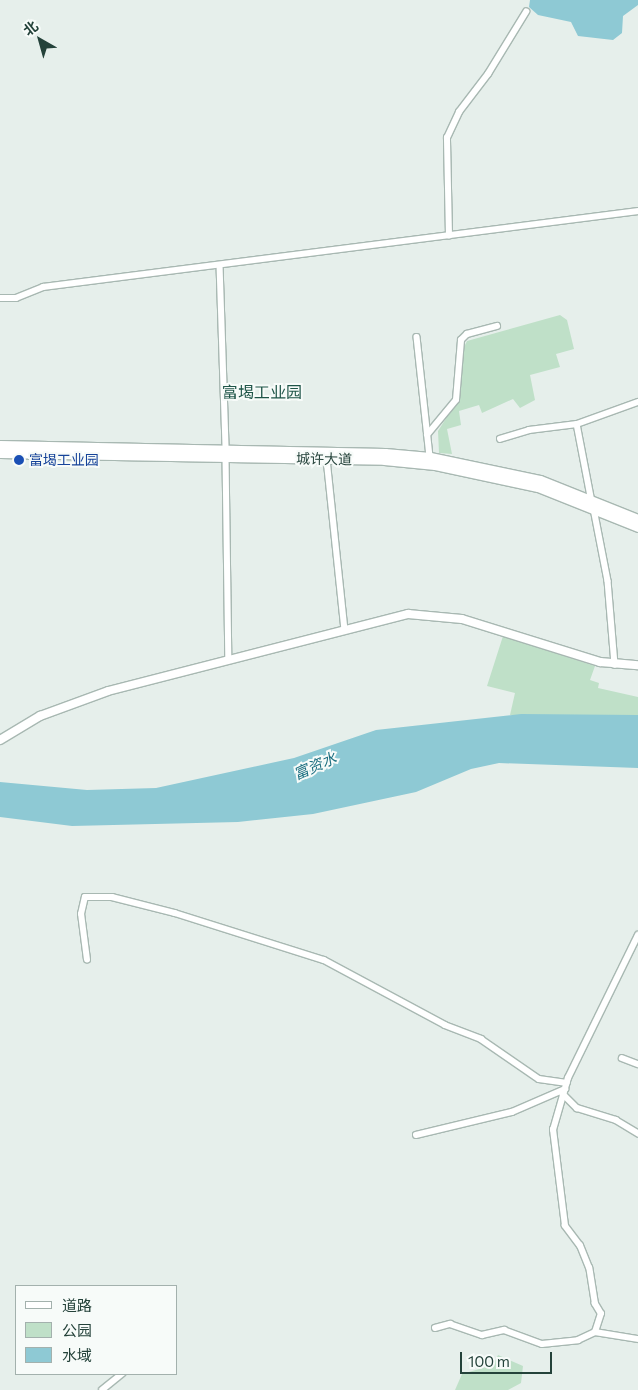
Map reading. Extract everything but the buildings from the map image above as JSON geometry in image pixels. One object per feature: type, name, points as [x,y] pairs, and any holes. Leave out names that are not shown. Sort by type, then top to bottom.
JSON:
[{"type":"main road","name":"城许大道","points":[[0,445],[393,461],[469,470],[592,502],[638,527]]},
{"type":"main road","name":"城许大道","points":[[0,453],[385,453],[430,457],[518,474],[638,519]]},
{"type":"street","points":[[449,236],[447,138],[459,112],[488,74],[526,12]]},
{"type":"street","points":[[0,298],[12,299],[43,287],[638,211]]},
{"type":"street","points":[[220,265],[226,453],[229,660]]},
{"type":"street","points":[[427,435],[456,400],[461,340],[467,334],[497,326]]},
{"type":"street","points":[[417,337],[430,457]]},
{"type":"street","points":[[500,439],[529,430],[577,424],[638,402]]},
{"type":"street","points":[[577,424],[608,581],[615,665]]},
{"type":"street","points":[[327,459],[344,629]]},
{"type":"street","points":[[0,740],[35,718],[75,702],[397,616],[437,615],[462,619],[615,665],[638,666]]},
{"type":"street","points":[[87,960],[81,914],[86,897],[112,897],[175,913],[324,960],[445,1025],[481,1039],[538,1079],[565,1089],[577,1108],[616,1120],[638,1133]]},
{"type":"street","points":[[595,1332],[601,1314],[595,1304],[589,1268],[580,1246],[565,1226],[553,1130],[565,1089],[638,935]]},
{"type":"street","points":[[622,1058],[638,1064]]},
{"type":"street","points":[[416,1135],[512,1112],[565,1089]]},
{"type":"street","points":[[435,1328],[450,1324],[482,1335],[504,1330],[542,1344],[578,1340],[595,1332],[638,1339]]},
{"type":"street","points":[[102,1390],[121,1375]]},
{"type":"green space","points":[[560,315],[567,320],[574,349],[556,354],[560,367],[530,375],[535,400],[520,408],[513,399],[482,413],[479,405],[459,411],[461,425],[447,429],[452,454],[439,453],[438,431],[459,398],[462,351],[467,341]]},
{"type":"green space","points":[[503,636],[595,666],[590,680],[599,683],[598,688],[638,697],[638,715],[510,715],[515,693],[487,686]]},
{"type":"green space","points":[[498,1355],[523,1366],[521,1383],[508,1390],[455,1390],[462,1374],[493,1365]]},
{"type":"water","points":[[530,0],[638,0],[638,5],[623,16],[622,33],[613,40],[578,36],[571,22],[538,15],[529,7]]},
{"type":"water","name":"富资水","points":[[521,714],[638,715],[638,768],[499,763],[471,769],[416,792],[313,814],[238,822],[72,826],[0,817],[0,782],[87,790],[156,788],[294,758],[376,730]]},
{"type":"place","name":"富堨工业园","points":[[19,460]]},
{"type":"district","name":"富堨工业园","points":[[262,392]]}]
